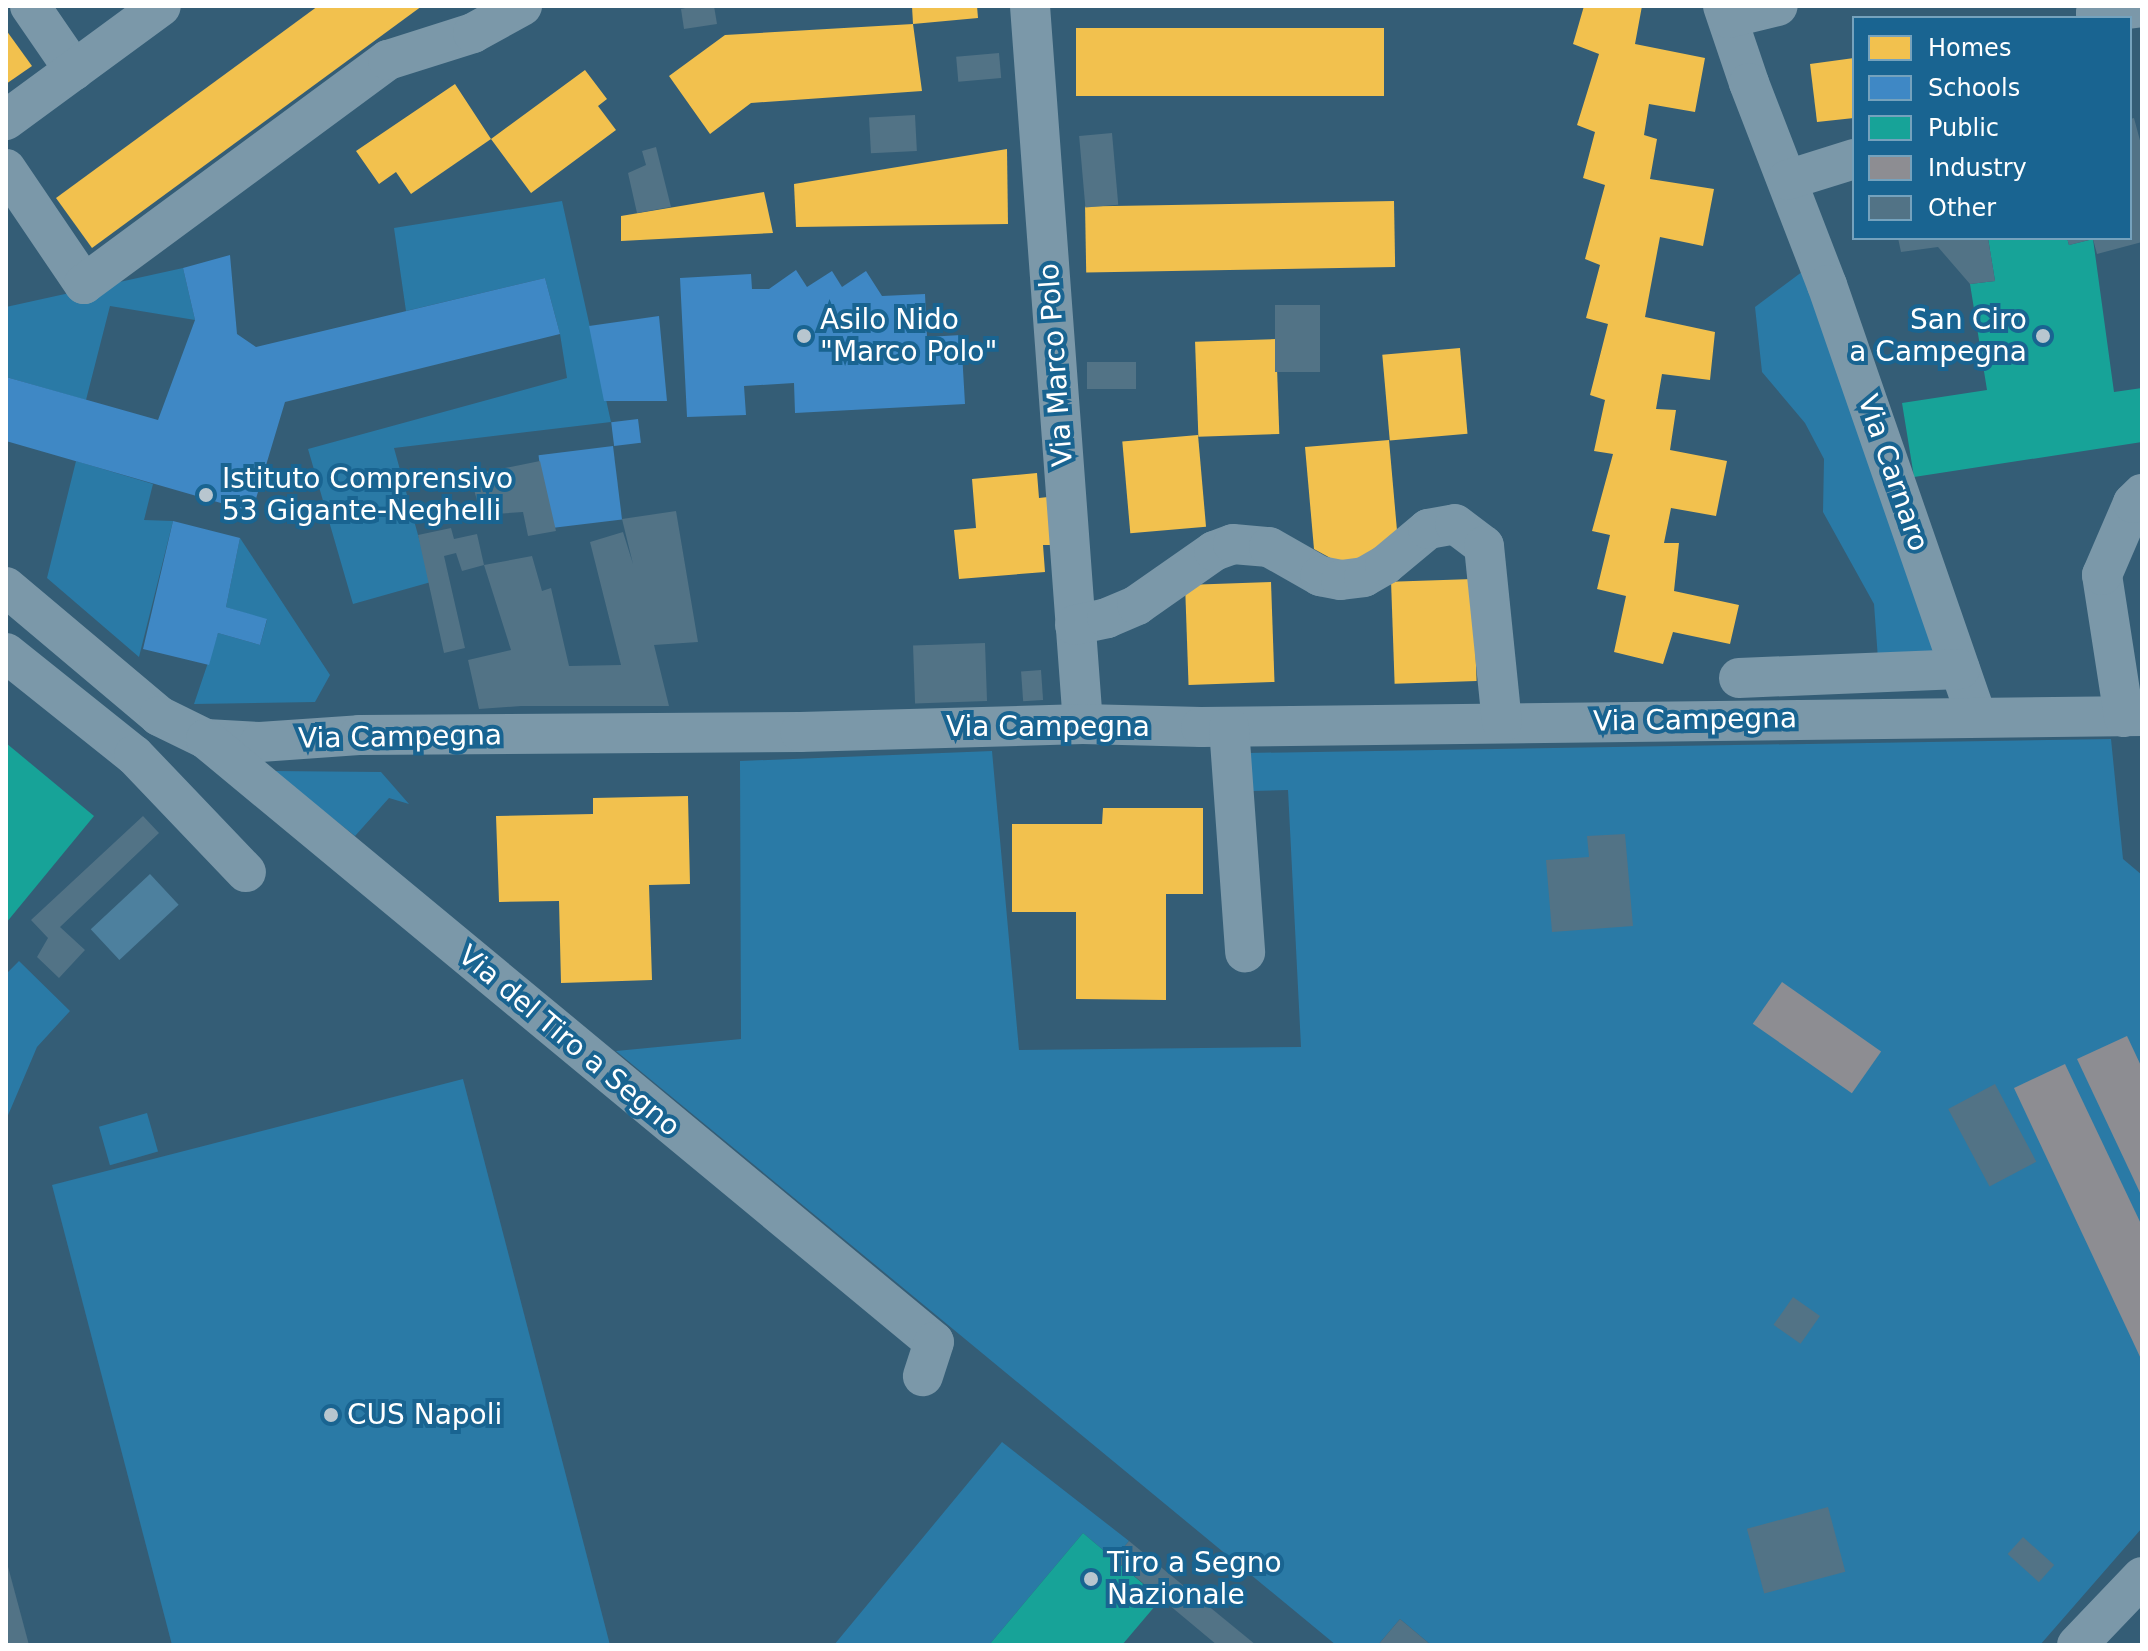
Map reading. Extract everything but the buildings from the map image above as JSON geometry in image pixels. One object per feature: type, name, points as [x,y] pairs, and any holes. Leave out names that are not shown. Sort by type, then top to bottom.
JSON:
[{"type":"street","points":[[30,6],[74,70]]},
{"type":"street","points":[[6,120],[161,6]]},
{"type":"street","points":[[6,169],[84,284],[388,60],[473,33],[522,6]]},
{"type":"street","name":"Via Marco Polo","points":[[1030,6],[1083,724]]},
{"type":"street","points":[[1726,12],[1778,6]]},
{"type":"street","points":[[2097,16],[2096,13],[2142,7]]},
{"type":"street","name":"Via Carnaro","points":[[1726,12],[1898,483],[1976,716]]},
{"type":"street","points":[[1787,180],[1852,160]]},
{"type":"street","points":[[2133,716],[2102,575],[2133,503],[2142,494]]},
{"type":"street","points":[[1075,625],[1107,618],[1137,605],[1214,551],[1233,544],[1269,547],[1320,576],[1341,580],[1364,577],[1385,565],[1428,529],[1455,524],[1484,546],[1502,722]]},
{"type":"street","name":"Via Campegna","points":[[6,587],[159,716],[206,739],[260,742],[359,735],[800,732],[1083,724],[1229,727],[2133,716]]},
{"type":"street","points":[[6,653],[134,755],[246,872]]},
{"type":"street","points":[[1739,678],[1960,669]]},
{"type":"street","points":[[1229,727],[1245,952]]},
{"type":"street","name":"Via del Tiro a Segno","points":[[206,739],[928,1359]]},
{"type":"street","points":[[2077,1645],[2142,1577]]},
{"type":"shaded area","points":[[562,201],[611,422],[394,448],[431,582],[353,604],[308,449],[567,378],[560,334],[545,278],[406,311],[394,228]]},
{"type":"shaded area","points":[[1818,260],[1960,669],[1879,673],[1874,604],[1823,512],[1824,459],[1805,423],[1762,372],[1755,307]]},
{"type":"shaded area","points":[[183,268],[195,320],[110,306],[86,400],[6,377],[6,307]]},
{"type":"shaded area","points":[[76,461],[153,484],[144,520],[173,521],[139,657],[47,578]]},
{"type":"shaded area","points":[[240,538],[330,675],[315,702],[194,704],[218,633],[260,645],[267,620],[226,607]]},
{"type":"shaded area","points":[[2111,739],[2123,859],[2142,875],[2142,1528],[2040,1645],[1431,1645],[1400,1619],[1378,1645],[1336,1645],[616,1051],[741,1039],[740,761],[992,751],[1019,1050],[1301,1047],[1288,790],[1251,791],[1248,753]]},
{"type":"shaded area","points":[[273,771],[381,772],[409,804],[389,798],[355,836]]},
{"type":"shaded area","points":[[150,874],[179,905],[119,960],[91,929]]},
{"type":"shaded area","points":[[19,961],[70,1011],[37,1047],[6,1120],[6,974]]},
{"type":"shaded area","name":"CUS Napoli","points":[[463,1079],[610,1645],[172,1645],[52,1185]]},
{"type":"shaded area","points":[[147,1113],[158,1151],[110,1165],[99,1127]]},
{"type":"shaded area","points":[[1002,1442],[1129,1541],[1114,1559],[1083,1533],[989,1645],[834,1645]]},
{"type":"place","name":"Asilo Nido \"Marco Polo\"","points":[[804,336]]},
{"type":"place","name":"San Ciro a Campegna","points":[[2043,336]]},
{"type":"place","name":"Istituto Comprensivo 53 Gigante-Neghelli","points":[[206,495]]},
{"type":"place","name":"CUS Napoli","points":[[331,1415]]},
{"type":"place","name":"Tiro a Segno Nazionale","points":[[1091,1579]]}]
